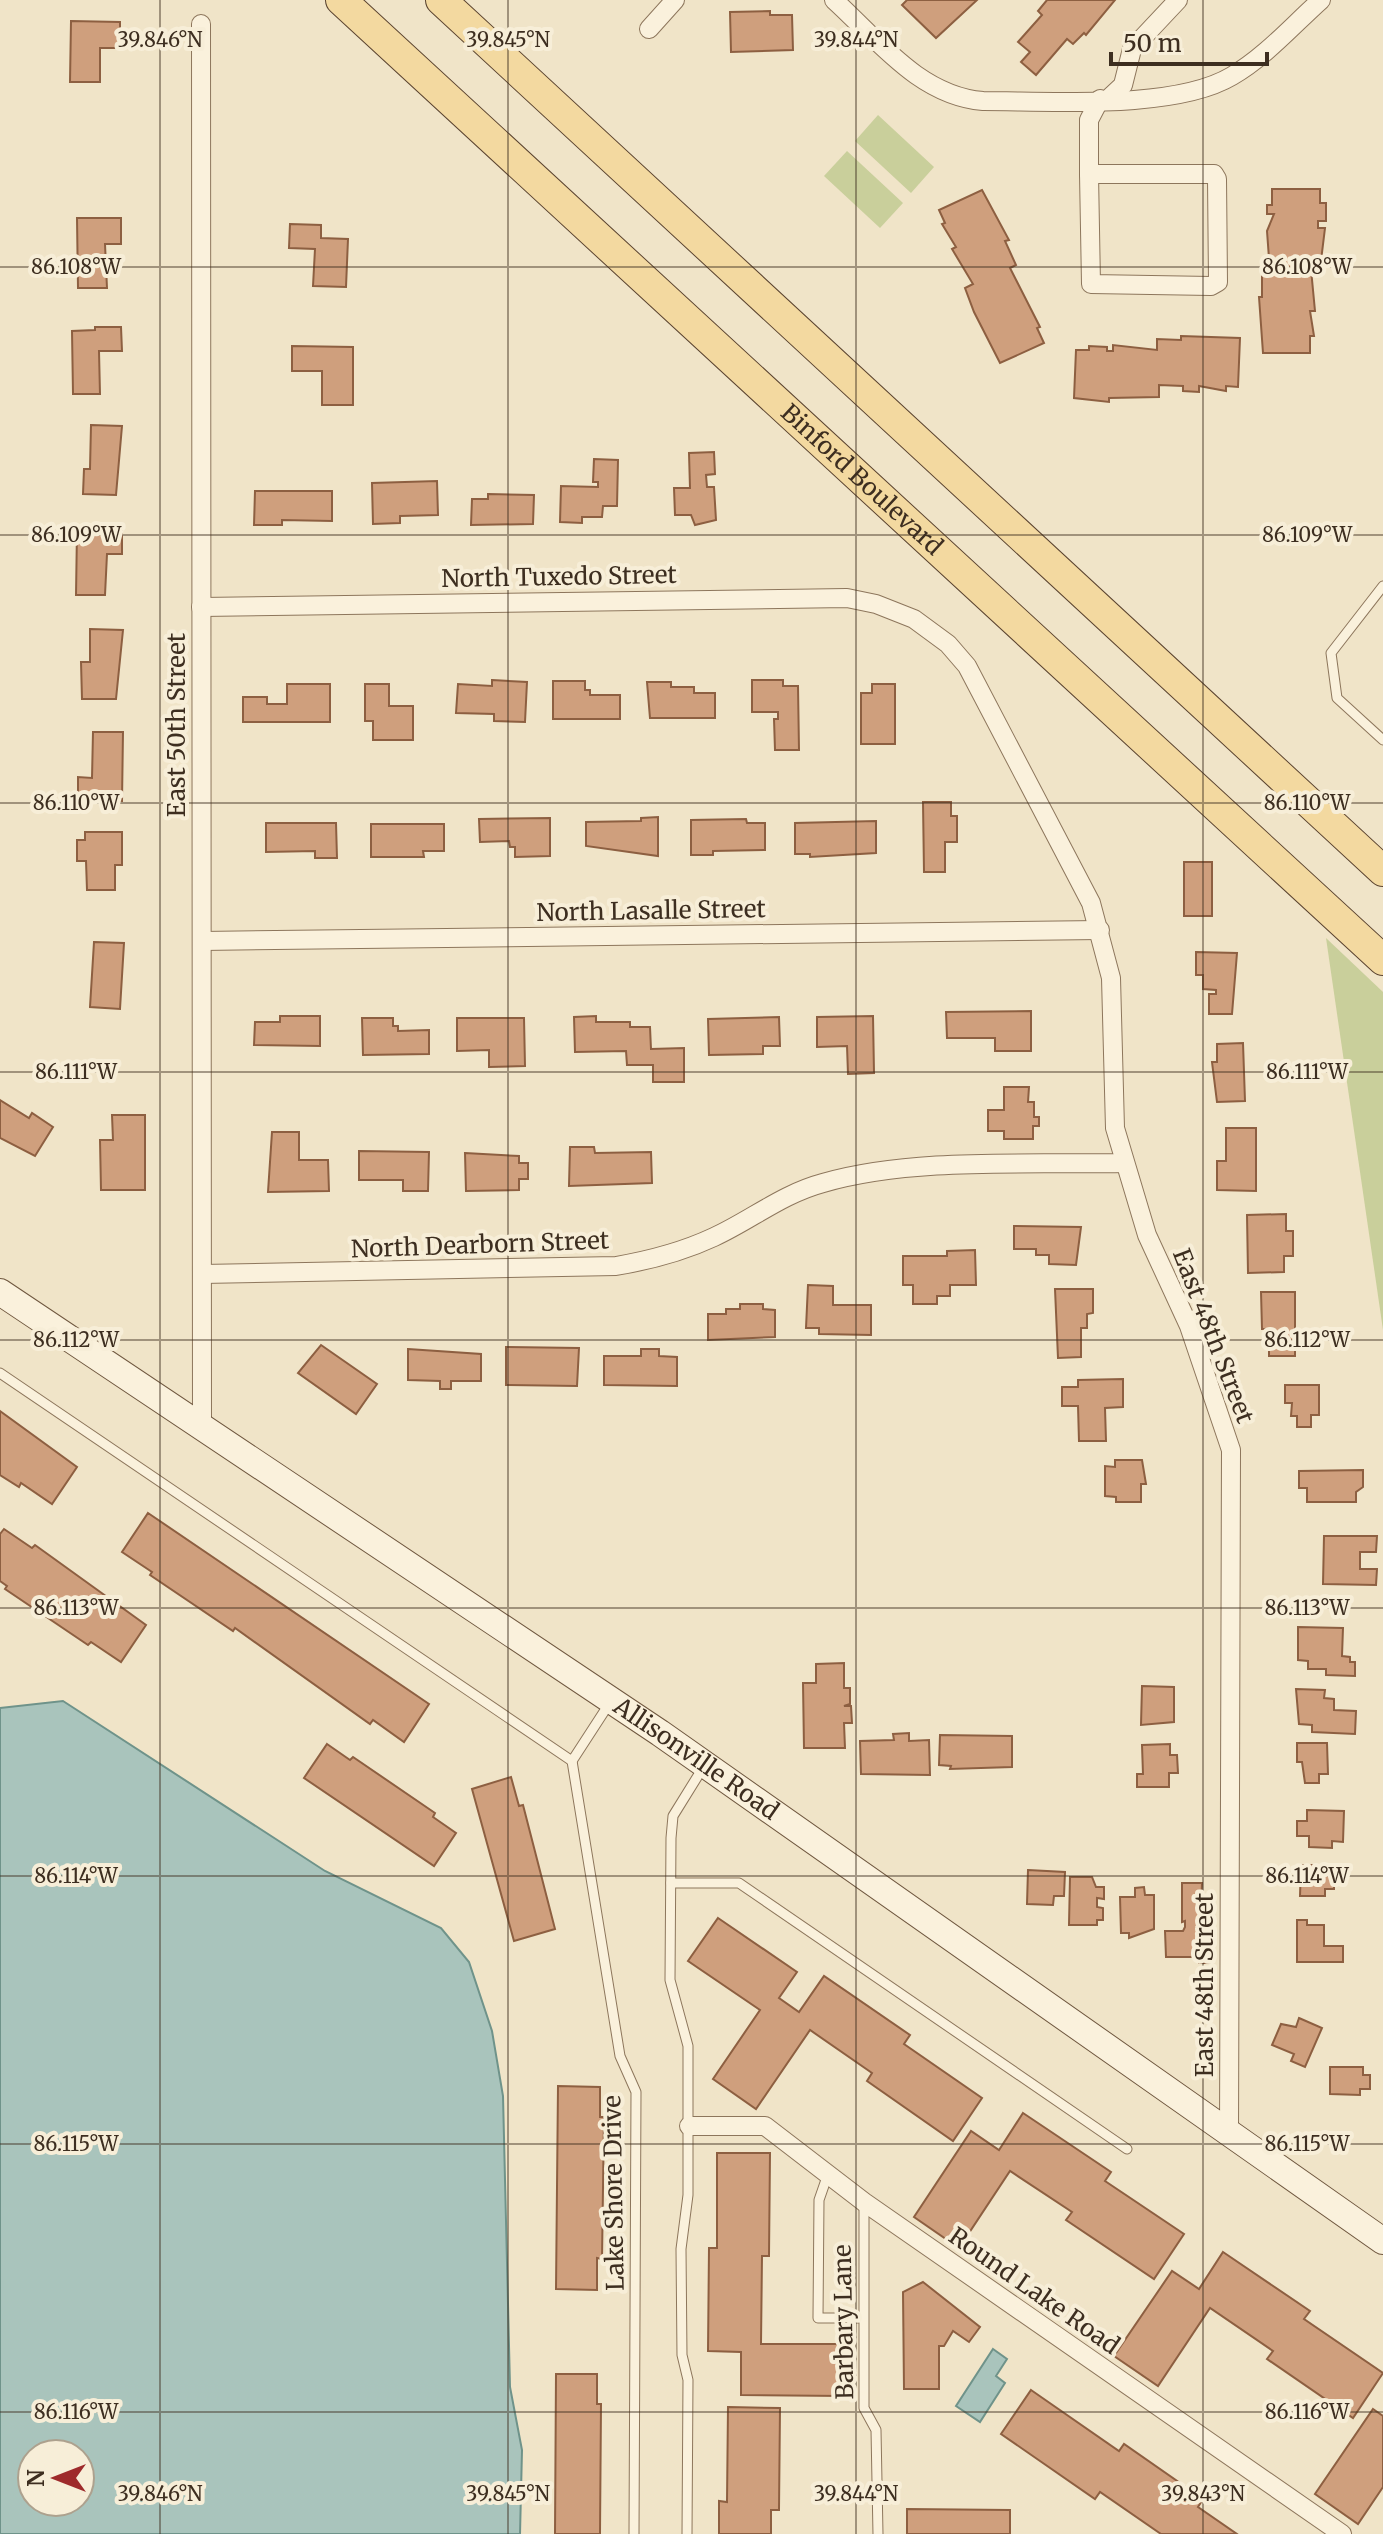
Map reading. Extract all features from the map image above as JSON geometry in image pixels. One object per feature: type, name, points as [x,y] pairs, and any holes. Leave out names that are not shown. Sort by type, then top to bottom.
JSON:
[{"type":"main road","name":"Binford Boulevard","points":[[341,0],[1383,960]]},
{"type":"main road","points":[[441,0],[1383,871]]},
{"type":"main road","name":"Allisonville Road","points":[[0,1292],[705,1765],[1383,2241]]},
{"type":"street","points":[[649,29],[675,0]]},
{"type":"street","points":[[834,0],[908,69],[947,93],[983,101],[1177,97],[1215,85],[1242,69],[1321,0]]},
{"type":"street","points":[[1089,174],[1214,174],[1217,179],[1218,282],[1211,286],[1091,284],[1089,174],[1089,120],[1104,99],[1123,85],[1132,49],[1178,0]]},
{"type":"street","name":"East 50th Street","points":[[201,24],[202,1427]]},
{"type":"street","name":"North Tuxedo Street","points":[[201,607],[837,598],[876,604],[914,619]]},
{"type":"street","name":"East 48th Street","points":[[914,619],[948,644],[977,680],[1079,878],[1100,930],[1112,995],[1115,1128],[1147,1235],[1189,1326],[1231,1450],[1229,2135]]},
{"type":"street","name":"North Lasalle Street","points":[[202,941],[1100,930]]},
{"type":"street","name":"North Dearborn Street","points":[[202,1274],[606,1267],[675,1253],[716,1236],[794,1193],[861,1174],[911,1168],[1124,1163]]},
{"type":"street","name":"Round Lake Road","points":[[689,2126],[765,2126],[864,2202],[1342,2534]]},
{"type":"lane","points":[[1383,586],[1331,653],[1337,698],[1383,740]]},
{"type":"lane","points":[[0,1373],[572,1761],[611,1701]]},
{"type":"lane","name":"Lake Shore Drive","points":[[572,1761],[620,2056],[636,2092],[634,2534]]},
{"type":"lane","points":[[687,2534],[688,2380],[682,2355],[681,2249],[688,2195],[687,2033],[670,1980],[671,1883],[673,1816],[705,1765]]},
{"type":"lane","points":[[671,1883],[739,1883],[1127,2149]]},
{"type":"lane","points":[[828,2174],[819,2200],[818,2318],[862,2318]]},
{"type":"lane","name":"Barbary Lane","points":[[864,2202],[864,2408],[876,2430],[878,2534]]},
{"type":"green space","points":[[878,115],[934,167],[911,193],[855,141]]},
{"type":"green space","points":[[847,151],[903,203],[880,228],[824,176]]},
{"type":"green space","points":[[1326,938],[1383,992],[1383,1330]]},
{"type":"water","points":[[63,1701],[325,1871],[441,1928],[469,1962],[492,2031],[503,2096],[510,2387],[522,2450],[520,2534],[0,2534],[0,1708]]},
{"type":"water","points":[[993,2349],[1007,2359],[996,2376],[1005,2383],[980,2422],[956,2406]]},
{"type":"building","points":[[907,0],[977,0],[936,38],[902,5]]},
{"type":"building","points":[[1047,0],[1115,0],[1086,35],[1084,33],[1073,44],[1067,39],[1036,75],[1021,62],[1030,52],[1018,42],[1042,15],[1038,11]]},
{"type":"building","points":[[770,11],[770,15],[792,15],[793,50],[731,52],[730,12]]},
{"type":"building","points":[[71,21],[120,22],[120,48],[100,48],[100,82],[70,82]]},
{"type":"building","points":[[1272,189],[1320,189],[1320,203],[1326,203],[1326,221],[1318,221],[1318,228],[1325,228],[1320,269],[1311,269],[1315,311],[1310,311],[1314,336],[1310,336],[1310,353],[1263,353],[1259,297],[1262,297],[1262,272],[1270,272],[1267,231],[1274,214],[1267,214],[1267,205],[1272,205]]},
{"type":"building","points":[[982,190],[1009,240],[1005,241],[1016,265],[1010,268],[1040,327],[1037,328],[1044,343],[1000,363],[974,312],[965,288],[973,284],[952,249],[956,247],[942,224],[945,223],[939,210]]},
{"type":"building","points":[[77,218],[121,218],[121,244],[105,244],[107,288],[78,288]]},
{"type":"building","points":[[290,224],[321,225],[321,238],[348,239],[346,287],[313,286],[315,249],[289,248]]},
{"type":"building","points":[[95,327],[121,327],[122,351],[99,351],[100,394],[73,394],[72,331],[95,330]]},
{"type":"building","points":[[1181,336],[1240,338],[1238,387],[1226,386],[1226,391],[1199,386],[1199,392],[1183,391],[1183,386],[1159,385],[1159,397],[1109,398],[1109,402],[1074,398],[1076,350],[1089,350],[1089,346],[1107,347],[1107,351],[1113,351],[1113,345],[1157,350],[1157,339],[1181,340]]},
{"type":"building","points":[[292,346],[353,347],[353,405],[322,405],[322,371],[292,371]]},
{"type":"building","points":[[91,425],[122,426],[116,495],[83,494],[84,469],[90,469]]},
{"type":"building","points":[[714,452],[715,474],[706,475],[707,487],[714,487],[716,520],[695,525],[691,515],[675,515],[674,488],[690,488],[689,453]]},
{"type":"building","points":[[594,459],[618,460],[617,506],[603,506],[602,517],[582,517],[582,523],[560,522],[561,486],[598,487],[598,482],[593,482]]},
{"type":"building","points":[[437,481],[438,515],[400,516],[400,523],[373,524],[372,483]]},
{"type":"building","points":[[255,491],[332,491],[332,521],[282,520],[282,525],[254,525]]},
{"type":"building","points":[[488,494],[534,495],[533,524],[471,525],[472,499],[488,499]]},
{"type":"building","points":[[99,527],[122,527],[122,554],[107,554],[105,595],[76,595],[77,530],[99,530]]},
{"type":"building","points":[[90,629],[123,630],[116,699],[82,699],[81,662],[90,662]]},
{"type":"building","points":[[492,680],[527,682],[525,722],[494,721],[494,714],[456,713],[458,684],[492,686]]},
{"type":"building","points":[[752,680],[783,680],[783,686],[798,686],[799,750],[775,750],[774,719],[778,719],[778,712],[752,712]]},
{"type":"building","points":[[553,681],[585,681],[585,690],[590,690],[590,695],[620,695],[620,719],[553,719]]},
{"type":"building","points":[[647,682],[671,682],[671,687],[694,687],[694,693],[715,693],[715,718],[650,718]]},
{"type":"building","points":[[287,684],[330,684],[330,722],[243,722],[243,697],[267,697],[267,704],[287,704]]},
{"type":"building","points":[[365,684],[389,684],[389,706],[413,706],[413,740],[373,740],[373,721],[365,721]]},
{"type":"building","points":[[872,684],[895,684],[895,744],[861,744],[861,693],[872,693]]},
{"type":"building","points":[[93,732],[123,732],[122,801],[78,800],[78,777],[92,778]]},
{"type":"building","points":[[923,802],[951,802],[951,816],[957,816],[957,842],[945,842],[945,872],[924,872]]},
{"type":"building","points":[[658,817],[658,856],[586,846],[586,822],[641,821],[641,818]]},
{"type":"building","points":[[550,818],[550,856],[515,857],[515,847],[510,847],[509,841],[480,842],[479,819]]},
{"type":"building","points":[[746,819],[747,823],[765,823],[765,850],[713,851],[713,855],[691,855],[691,820]]},
{"type":"building","points":[[876,821],[876,853],[810,857],[810,854],[795,854],[795,823]]},
{"type":"building","points":[[266,823],[336,823],[337,858],[315,858],[315,851],[266,852]]},
{"type":"building","points":[[371,824],[444,824],[444,851],[423,851],[424,857],[371,857]]},
{"type":"building","points":[[85,832],[122,832],[122,865],[115,865],[115,890],[87,890],[86,861],[77,861],[77,840],[85,840]]},
{"type":"building","points":[[1184,862],[1212,862],[1212,916],[1184,916]]},
{"type":"building","points":[[94,942],[124,943],[120,1009],[90,1007]]},
{"type":"building","points":[[1196,952],[1237,953],[1232,1014],[1209,1014],[1209,994],[1216,994],[1216,990],[1203,989],[1203,975],[1196,975]]},
{"type":"building","points":[[1031,1011],[1031,1051],[995,1051],[995,1038],[947,1038],[946,1012]]},
{"type":"building","points":[[280,1016],[320,1016],[320,1046],[254,1045],[255,1022],[280,1022]]},
{"type":"building","points":[[596,1016],[596,1022],[630,1022],[630,1027],[650,1027],[651,1049],[684,1048],[684,1082],[653,1082],[653,1065],[627,1065],[626,1051],[575,1052],[574,1017]]},
{"type":"building","points":[[873,1016],[874,1073],[848,1074],[847,1046],[817,1047],[817,1017]]},
{"type":"building","points":[[779,1017],[780,1046],[763,1046],[763,1054],[709,1055],[708,1019]]},
{"type":"building","points":[[362,1018],[393,1018],[393,1026],[398,1026],[398,1031],[429,1030],[429,1054],[363,1055]]},
{"type":"building","points":[[457,1018],[524,1018],[525,1066],[489,1067],[489,1050],[457,1051]]},
{"type":"building","points":[[1243,1043],[1245,1101],[1217,1102],[1212,1062],[1217,1062],[1217,1044]]},
{"type":"building","points":[[1004,1087],[1029,1087],[1028,1102],[1034,1102],[1034,1117],[1039,1117],[1039,1126],[1033,1126],[1033,1139],[1004,1139],[1004,1131],[988,1131],[988,1110],[1004,1110]]},
{"type":"building","points":[[0,1100],[29,1118],[32,1113],[53,1127],[35,1156],[0,1138]]},
{"type":"building","points":[[112,1115],[145,1115],[145,1190],[101,1190],[100,1140],[113,1140]]},
{"type":"building","points":[[1226,1128],[1256,1128],[1256,1191],[1217,1190],[1217,1161],[1226,1161]]},
{"type":"building","points":[[272,1132],[299,1132],[299,1160],[328,1160],[329,1191],[268,1192]]},
{"type":"building","points":[[570,1147],[594,1147],[595,1153],[651,1152],[652,1183],[569,1186]]},
{"type":"building","points":[[359,1151],[429,1152],[428,1191],[403,1191],[403,1180],[359,1180]]},
{"type":"building","points":[[465,1153],[519,1156],[519,1163],[528,1163],[528,1179],[519,1179],[519,1190],[466,1191]]},
{"type":"building","points":[[1286,1214],[1286,1231],[1293,1231],[1293,1256],[1284,1256],[1284,1272],[1248,1273],[1247,1215]]},
{"type":"building","points":[[1014,1226],[1081,1227],[1076,1265],[1049,1264],[1049,1255],[1036,1255],[1036,1249],[1014,1249]]},
{"type":"building","points":[[975,1250],[976,1285],[950,1285],[950,1296],[937,1296],[937,1304],[913,1304],[913,1285],[903,1285],[903,1256],[947,1256],[947,1251]]},
{"type":"building","points":[[808,1285],[833,1286],[833,1305],[871,1305],[871,1335],[819,1334],[819,1328],[806,1328]]},
{"type":"building","points":[[1055,1289],[1093,1289],[1093,1313],[1087,1314],[1087,1328],[1081,1328],[1081,1357],[1058,1358]]},
{"type":"building","points":[[1261,1292],[1295,1292],[1295,1356],[1269,1356],[1269,1329],[1262,1329]]},
{"type":"building","points":[[740,1304],[763,1304],[763,1309],[775,1310],[775,1337],[708,1340],[708,1314],[726,1314],[726,1309],[740,1309]]},
{"type":"building","points":[[321,1345],[377,1384],[356,1414],[298,1373]]},
{"type":"building","points":[[506,1347],[579,1348],[577,1386],[506,1385]]},
{"type":"building","points":[[408,1349],[481,1354],[481,1381],[451,1381],[451,1389],[440,1389],[440,1381],[408,1380]]},
{"type":"building","points":[[641,1349],[659,1349],[659,1356],[677,1357],[677,1386],[604,1385],[604,1356],[641,1356]]},
{"type":"building","points":[[1123,1379],[1123,1407],[1105,1408],[1106,1441],[1079,1441],[1078,1406],[1062,1406],[1062,1387],[1078,1387],[1078,1380]]},
{"type":"building","points":[[1285,1385],[1319,1385],[1319,1415],[1311,1415],[1311,1427],[1297,1427],[1297,1416],[1291,1416],[1292,1403],[1285,1403]]},
{"type":"building","points":[[0,1411],[77,1467],[52,1504],[21,1483],[19,1487],[0,1475]]},
{"type":"building","points":[[1115,1460],[1142,1460],[1146,1484],[1141,1484],[1141,1502],[1116,1502],[1116,1497],[1105,1496],[1105,1466],[1115,1467]]},
{"type":"building","points":[[1363,1470],[1363,1487],[1356,1492],[1356,1502],[1307,1502],[1307,1488],[1299,1488],[1299,1471]]},
{"type":"building","points":[[148,1513],[429,1704],[404,1742],[373,1720],[370,1724],[235,1628],[233,1631],[150,1575],[152,1572],[122,1552]]},
{"type":"building","points":[[4,1529],[32,1548],[35,1545],[146,1625],[121,1662],[91,1642],[88,1645],[5,1589],[7,1586],[0,1581],[0,1534]]},
{"type":"building","points":[[1324,1536],[1377,1536],[1376,1552],[1360,1552],[1360,1569],[1377,1569],[1376,1585],[1323,1584]]},
{"type":"building","points":[[1298,1627],[1343,1628],[1342,1656],[1350,1657],[1350,1662],[1355,1662],[1355,1676],[1326,1675],[1326,1669],[1308,1669],[1308,1661],[1298,1660]]},
{"type":"building","points":[[844,1663],[844,1688],[850,1688],[850,1704],[844,1706],[851,1706],[852,1723],[844,1723],[845,1748],[804,1748],[803,1683],[816,1683],[816,1664]]},
{"type":"building","points":[[1142,1686],[1174,1687],[1174,1722],[1141,1725]]},
{"type":"building","points":[[1296,1689],[1325,1690],[1324,1698],[1334,1699],[1334,1710],[1356,1711],[1355,1734],[1312,1732],[1312,1725],[1299,1724]]},
{"type":"building","points":[[909,1733],[909,1741],[929,1740],[930,1775],[861,1774],[860,1741],[894,1740],[893,1734]]},
{"type":"building","points":[[940,1735],[1012,1736],[1012,1767],[950,1769],[951,1766],[939,1765]]},
{"type":"building","points":[[1297,1743],[1327,1743],[1328,1774],[1319,1774],[1319,1783],[1305,1783],[1302,1762],[1297,1762]]},
{"type":"building","points":[[327,1744],[350,1760],[353,1757],[435,1813],[433,1817],[456,1833],[434,1866],[304,1778]]},
{"type":"building","points":[[1170,1744],[1170,1755],[1177,1755],[1178,1773],[1169,1773],[1169,1787],[1137,1787],[1137,1774],[1143,1774],[1142,1745]]},
{"type":"building","points":[[511,1777],[519,1806],[523,1805],[555,1929],[514,1941],[472,1789]]},
{"type":"building","points":[[1307,1810],[1344,1811],[1343,1842],[1332,1841],[1332,1848],[1309,1847],[1309,1836],[1297,1836],[1297,1821],[1307,1821]]},
{"type":"building","points":[[1301,1865],[1334,1865],[1334,1889],[1325,1889],[1325,1896],[1300,1896]]},
{"type":"building","points":[[1028,1870],[1065,1872],[1064,1896],[1054,1896],[1053,1905],[1027,1904]]},
{"type":"building","points":[[1070,1877],[1092,1877],[1096,1887],[1104,1887],[1104,1899],[1097,1898],[1097,1907],[1103,1908],[1103,1920],[1097,1920],[1097,1925],[1069,1925]]},
{"type":"building","points":[[1182,1883],[1202,1883],[1200,1933],[1210,1932],[1210,1963],[1199,1963],[1199,1957],[1166,1957],[1165,1931],[1183,1931],[1185,1927],[1185,1921],[1182,1922]]},
{"type":"building","points":[[1144,1887],[1145,1895],[1154,1895],[1154,1929],[1129,1938],[1129,1933],[1121,1933],[1120,1897],[1135,1897],[1135,1888]]},
{"type":"building","points":[[718,1918],[797,1972],[779,1998],[799,2012],[824,1976],[910,2035],[904,2044],[982,2098],[953,2141],[867,2081],[872,2073],[810,2030],[756,2109],[713,2079],[760,2010],[688,1961]]},
{"type":"building","points":[[1297,1920],[1307,1920],[1307,1925],[1324,1925],[1324,1946],[1343,1946],[1343,1962],[1297,1962]]},
{"type":"building","points":[[1299,2018],[1322,2028],[1305,2067],[1291,2061],[1294,2054],[1272,2045],[1281,2024],[1296,2027]]},
{"type":"building","points":[[1330,2067],[1363,2067],[1363,2075],[1370,2075],[1370,2089],[1360,2089],[1360,2095],[1330,2094]]},
{"type":"building","points":[[558,2086],[600,2087],[600,2117],[604,2117],[602,2259],[597,2258],[597,2290],[556,2289]]},
{"type":"building","points":[[1023,2113],[1111,2172],[1105,2181],[1184,2234],[1154,2279],[1066,2220],[1072,2212],[1010,2171],[959,2248],[914,2217],[971,2131],[999,2150]]},
{"type":"building","points":[[717,2153],[770,2153],[769,2256],[762,2256],[761,2344],[843,2344],[843,2396],[741,2395],[741,2352],[708,2351],[709,2248],[717,2248]]},
{"type":"building","points":[[1223,2252],[1310,2311],[1304,2319],[1383,2373],[1353,2418],[1267,2359],[1273,2351],[1210,2308],[1158,2386],[1114,2356],[1172,2271],[1199,2289]]},
{"type":"building","points":[[923,2282],[980,2327],[969,2342],[953,2331],[944,2346],[939,2346],[939,2389],[904,2389],[903,2292]]},
{"type":"building","points":[[556,2374],[597,2374],[597,2404],[601,2404],[600,2534],[555,2534]]},
{"type":"building","points":[[1031,2390],[1119,2451],[1124,2444],[1203,2499],[1198,2507],[1237,2534],[1161,2534],[1100,2492],[1095,2499],[1001,2434]]},
{"type":"building","points":[[728,2407],[780,2408],[779,2510],[771,2510],[771,2534],[719,2534],[719,2501],[727,2502]]},
{"type":"building","points":[[1373,2409],[1383,2416],[1383,2487],[1358,2524],[1315,2494]]},
{"type":"building","points":[[907,2509],[1010,2510],[1010,2534],[907,2534]]}]
